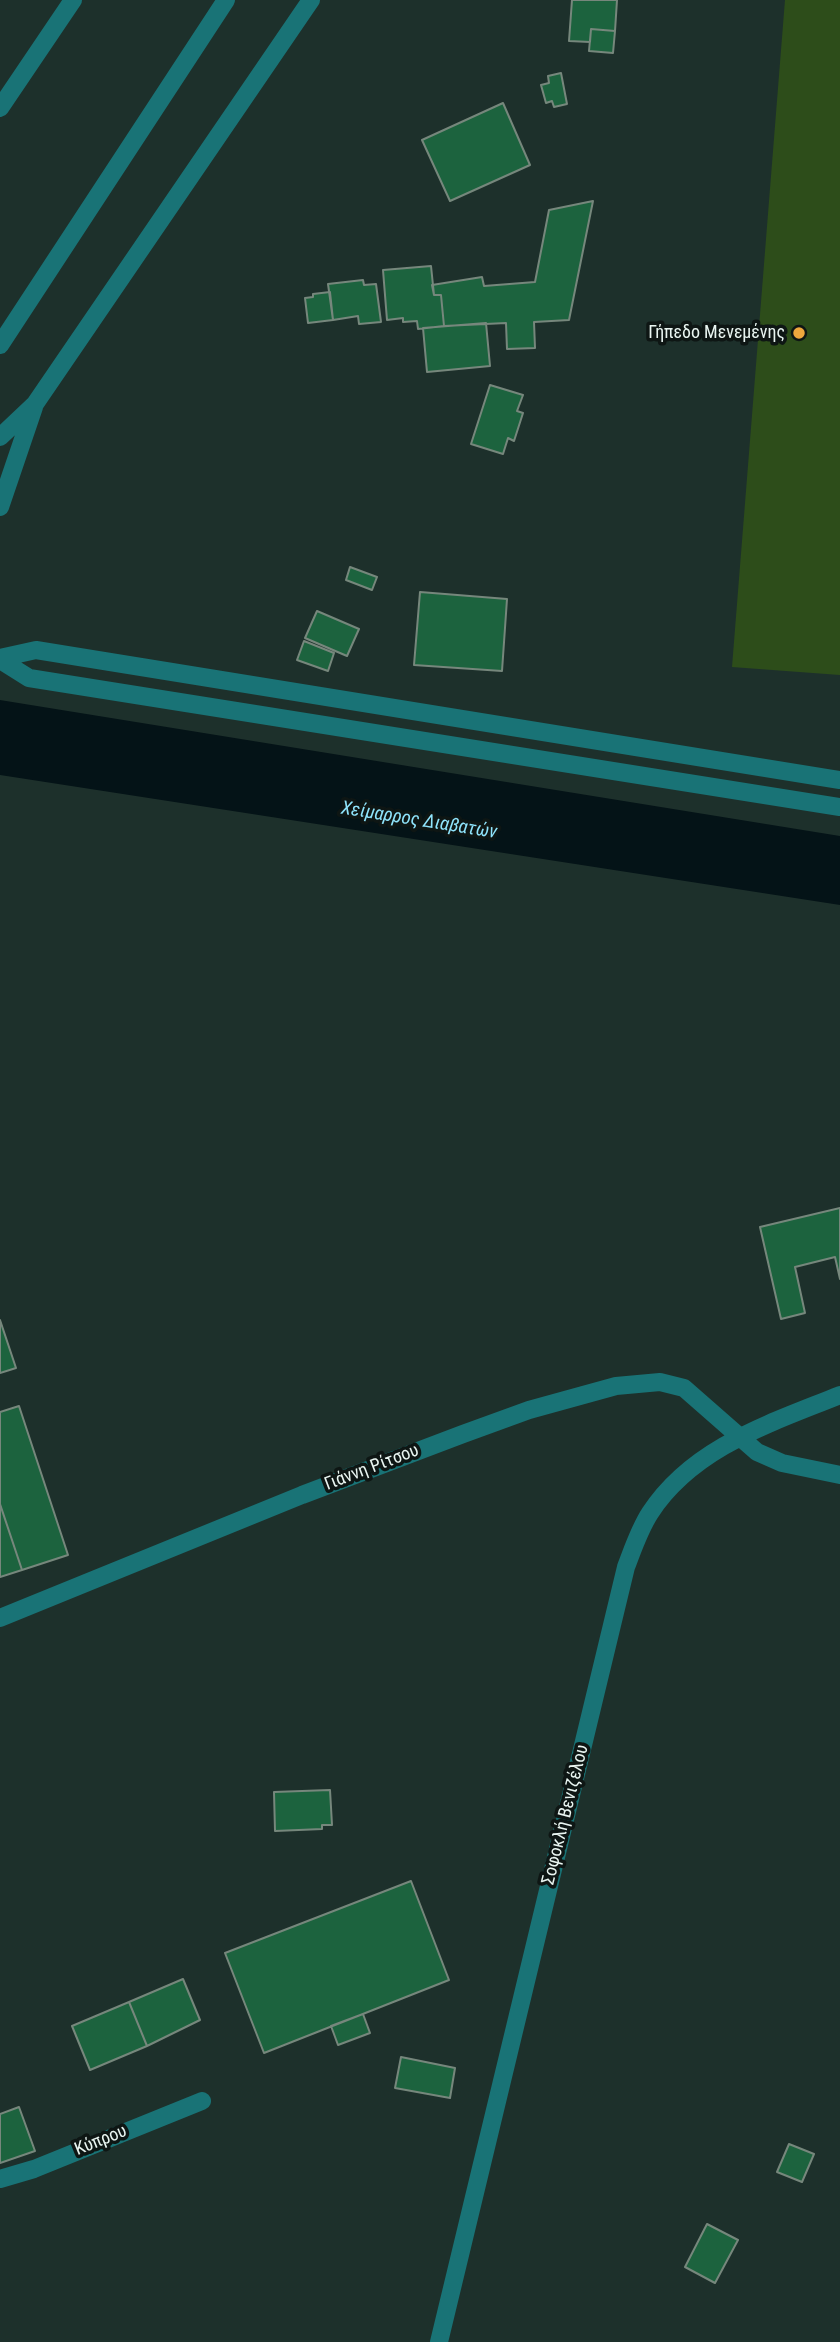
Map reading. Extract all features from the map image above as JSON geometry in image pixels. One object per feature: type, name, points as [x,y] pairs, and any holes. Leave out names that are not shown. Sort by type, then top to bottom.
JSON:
[{"type":"street","points":[[0,108],[72,0]]},
{"type":"street","points":[[0,345],[226,0]]},
{"type":"street","points":[[0,437],[35,404],[311,0]]},
{"type":"street","points":[[0,507],[35,404]]},
{"type":"street","points":[[0,659],[36,650],[840,780]]},
{"type":"street","points":[[0,659],[29,678],[840,807]]},
{"type":"street","name":"Γιάννη Ρίτσου","points":[[0,1618],[302,1495],[463,1434],[529,1410],[616,1386],[660,1382],[684,1388],[693,1393],[757,1452],[782,1463],[840,1475]]},
{"type":"street","name":"Σοφοκλή Βενιζέλου","points":[[439,2342],[626,1567],[638,1535],[658,1502],[689,1470],[738,1437],[840,1395]]},
{"type":"street","name":"Κύπρου","points":[[0,2179],[34,2169],[202,2101]]},
{"type":"green space","name":"Γήπεδο Μενεμένης","points":[[785,0],[840,0],[840,675],[732,667]]},
{"type":"water","name":"Χείμαρρος Διαβατών","points":[[0,700],[840,836],[840,905],[0,775]]},
{"type":"building","points":[[572,0],[617,0],[615,31],[591,29],[590,42],[569,41]]},
{"type":"building","points":[[591,29],[615,31],[613,53],[589,51]]},
{"type":"building","points":[[561,73],[567,104],[554,107],[552,101],[546,103],[541,85],[549,83],[548,76]]},
{"type":"building","points":[[503,103],[530,165],[450,201],[422,140]]},
{"type":"building","points":[[593,201],[569,320],[534,322],[535,348],[507,349],[506,323],[444,326],[441,295],[434,295],[432,285],[482,277],[484,286],[535,282],[549,210]]},
{"type":"building","points":[[431,266],[434,295],[441,295],[444,326],[418,329],[417,321],[403,322],[403,318],[387,320],[383,270]]},
{"type":"building","points":[[363,280],[364,285],[376,284],[381,322],[359,324],[358,316],[333,320],[328,284]]},
{"type":"building","points":[[330,292],[333,320],[308,323],[305,298]]},
{"type":"building","points":[[486,323],[490,366],[427,372],[423,328]]},
{"type":"building","points":[[490,385],[523,395],[517,411],[523,413],[514,441],[508,438],[503,454],[471,444]]},
{"type":"building","points":[[350,567],[377,577],[372,590],[346,580]]},
{"type":"building","points":[[420,592],[507,599],[502,671],[414,665]]},
{"type":"building","points":[[317,611],[359,629],[347,656],[305,638]]},
{"type":"building","points":[[304,641],[334,653],[328,671],[297,660]]},
{"type":"building","points":[[840,1208],[840,1279],[835,1257],[795,1267],[805,1313],[781,1319],[760,1227]]},
{"type":"building","points":[[0,1320],[16,1368],[0,1373]]},
{"type":"building","points":[[19,1406],[68,1555],[22,1570],[0,1504],[0,1412]]},
{"type":"building","points":[[0,1504],[22,1570],[0,1577]]},
{"type":"building","points":[[330,1790],[332,1825],[322,1825],[322,1829],[275,1831],[274,1792]]},
{"type":"building","points":[[411,1881],[449,1980],[264,2053],[225,1953]]},
{"type":"building","points":[[183,1979],[200,2020],[147,2046],[129,2002]]},
{"type":"building","points":[[129,2002],[147,2046],[90,2070],[72,2026]]},
{"type":"building","points":[[363,2014],[370,2033],[338,2045],[331,2026]]},
{"type":"building","points":[[401,2057],[455,2068],[450,2098],[395,2088]]},
{"type":"building","points":[[19,2107],[35,2151],[0,2163],[0,2114]]},
{"type":"building","points":[[789,2144],[814,2154],[802,2182],[777,2172]]},
{"type":"building","points":[[707,2224],[738,2240],[715,2283],[685,2267]]},
{"type":"place","name":"Γήπεδο Μενεμένης","points":[[799,333]]}]
